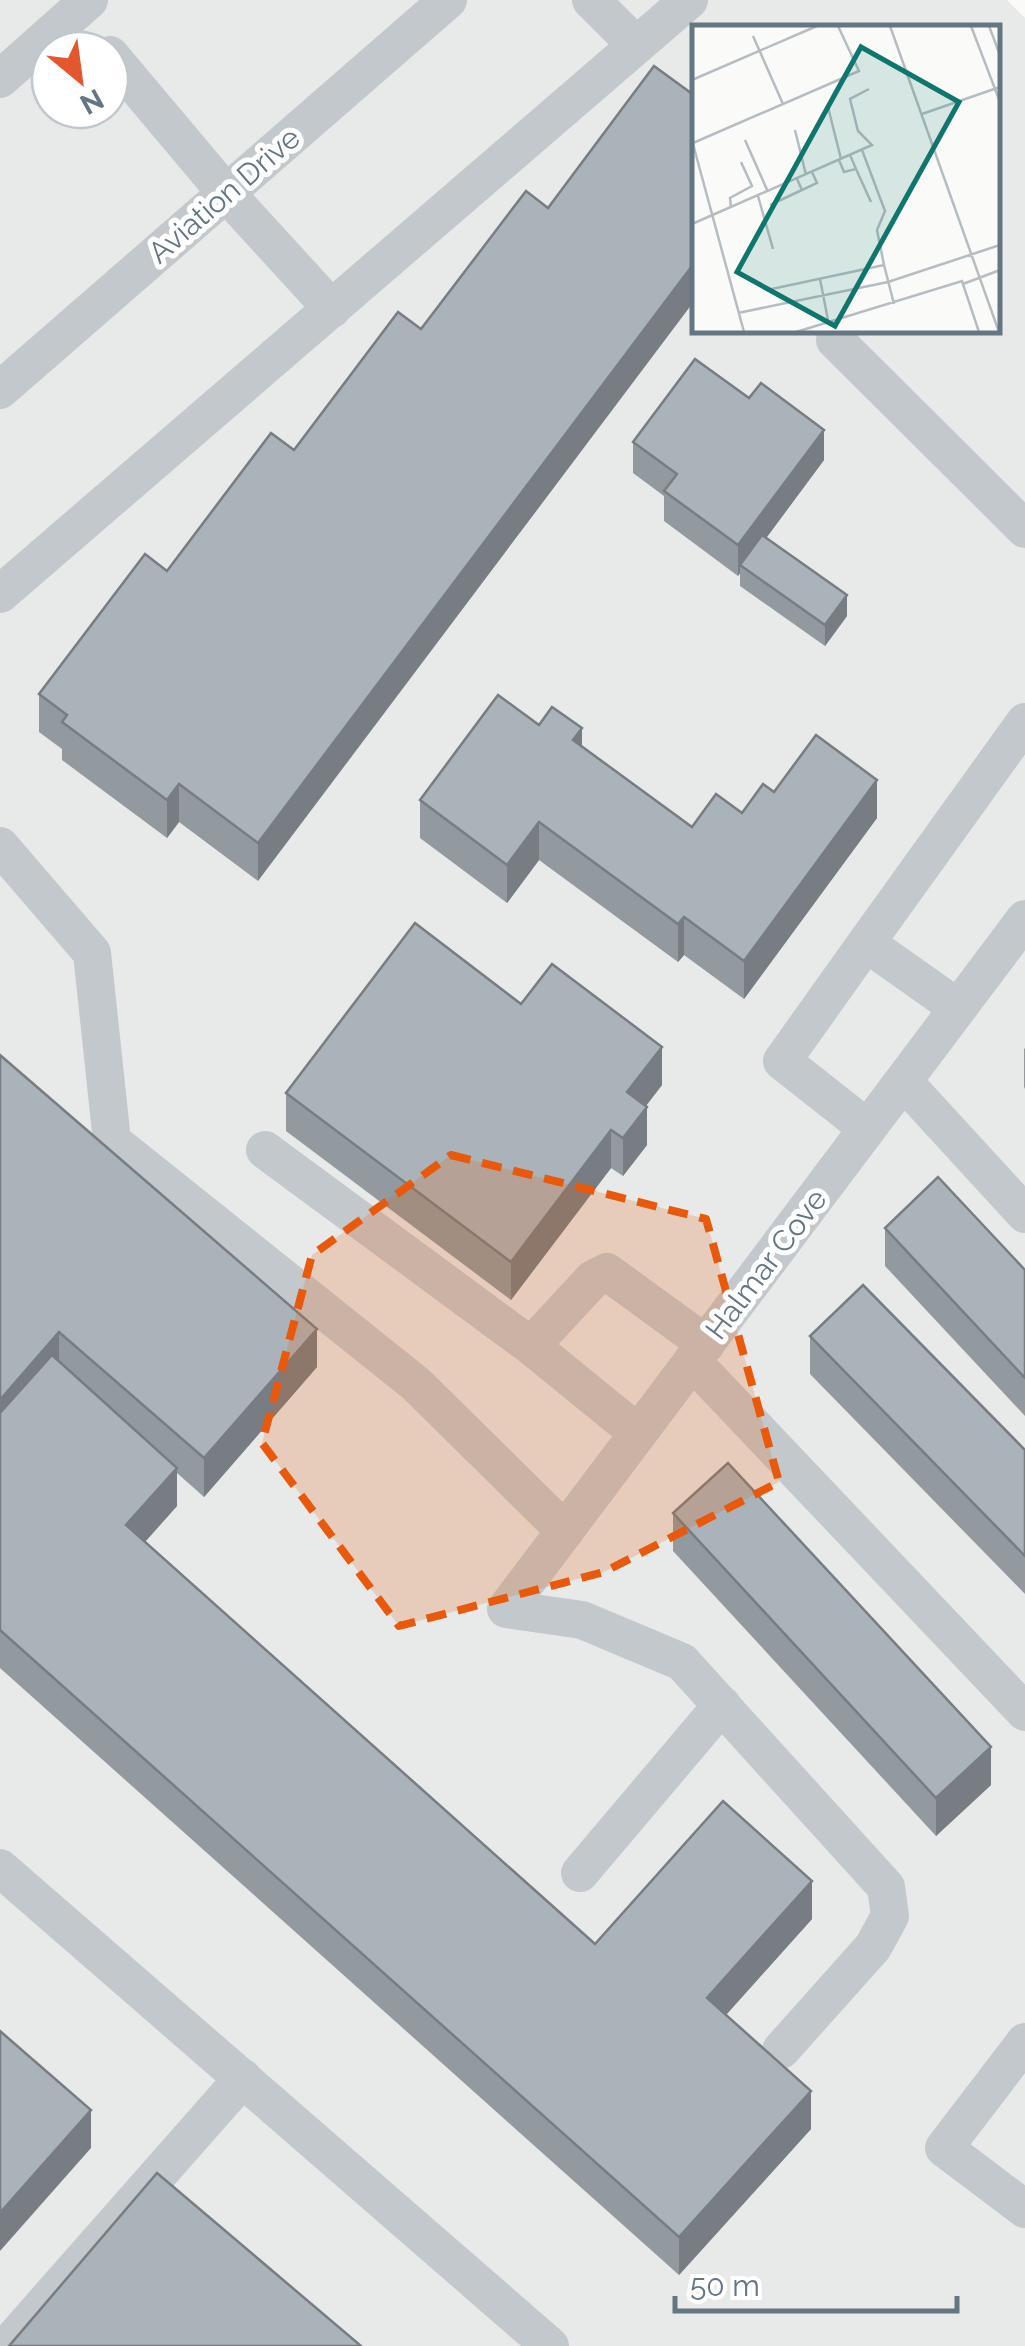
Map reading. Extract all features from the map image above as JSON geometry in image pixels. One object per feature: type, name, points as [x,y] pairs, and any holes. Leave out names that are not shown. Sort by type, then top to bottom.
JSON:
[{"type":"street","name":"Aviation Drive","points":[[0,390],[448,0]]},
{"type":"street","points":[[591,0],[636,45]]},
{"type":"street","points":[[0,594],[688,0]]},
{"type":"street","points":[[0,79],[82,7],[95,30]]},
{"type":"street","points":[[130,79],[226,193],[332,309]]},
{"type":"street","points":[[835,340],[1025,528]]},
{"type":"street","points":[[868,1128],[782,1061],[1025,722]]},
{"type":"street","points":[[0,846],[92,952],[112,1141],[416,1384],[564,1531]]},
{"type":"street","name":"Halmar Cove","points":[[722,1704],[682,1662],[582,1620],[506,1609],[1025,918]]},
{"type":"street","points":[[866,944],[958,1008]]},
{"type":"street","points":[[903,1080],[1025,1214]]},
{"type":"street","points":[[264,1150],[531,1346],[638,1433]]},
{"type":"street","points":[[531,1346],[593,1279],[607,1272],[699,1352],[1025,1712]]},
{"type":"street","points":[[580,1873],[722,1704],[886,1887],[890,1916],[874,1947],[782,2050]]},
{"type":"street","points":[[0,1868],[550,2346]]},
{"type":"street","points":[[1025,2042],[944,2148],[1025,2209]]},
{"type":"street","points":[[7,2346],[242,2078]]},
{"type":"highlighted area","points":[[451,1155],[706,1219],[779,1482],[604,1572],[399,1626],[262,1443],[312,1255]]},
{"type":"shaded area","points":[[0,0],[1007,0],[1025,18],[1025,2346],[0,2346]]},
{"type":"building","points":[[654,66],[692,94],[692,266],[258,843],[179,784],[167,800],[62,722],[67,715],[39,694],[145,554],[167,571],[271,433],[294,450],[398,312],[421,329],[526,191],[548,208]]},
{"type":"building","points":[[695,359],[749,398],[761,383],[824,430],[738,545],[664,491],[677,474],[633,442]]},
{"type":"building","points":[[762,535],[847,595],[825,625],[740,565]]},
{"type":"building","points":[[498,695],[539,725],[552,707],[582,728],[573,740],[692,827],[716,794],[742,813],[763,784],[774,792],[816,735],[877,780],[744,961],[684,917],[678,924],[539,822],[507,865],[420,800]]},
{"type":"building","points":[[415,923],[521,1004],[552,964],[662,1047],[627,1092],[647,1107],[623,1138],[611,1130],[511,1262],[286,1093]]},
{"type":"building","points":[[0,1055],[317,1329],[204,1458],[59,1332],[0,1400]]},
{"type":"building","points":[[938,1177],[1025,1270],[1025,1378],[885,1228]]},
{"type":"building","points":[[863,1285],[1025,1450],[1025,1556],[810,1336]]},
{"type":"building","points":[[52,1355],[177,1468],[126,1525],[595,1944],[723,1801],[812,1881],[707,1998],[811,2091],[679,2237],[0,1630],[0,1413]]},
{"type":"building","points":[[728,1463],[991,1747],[936,1798],[673,1513]]},
{"type":"building","points":[[0,2031],[91,2110],[0,2213]]},
{"type":"building","points":[[157,2173],[361,2346],[9,2346]]}]
